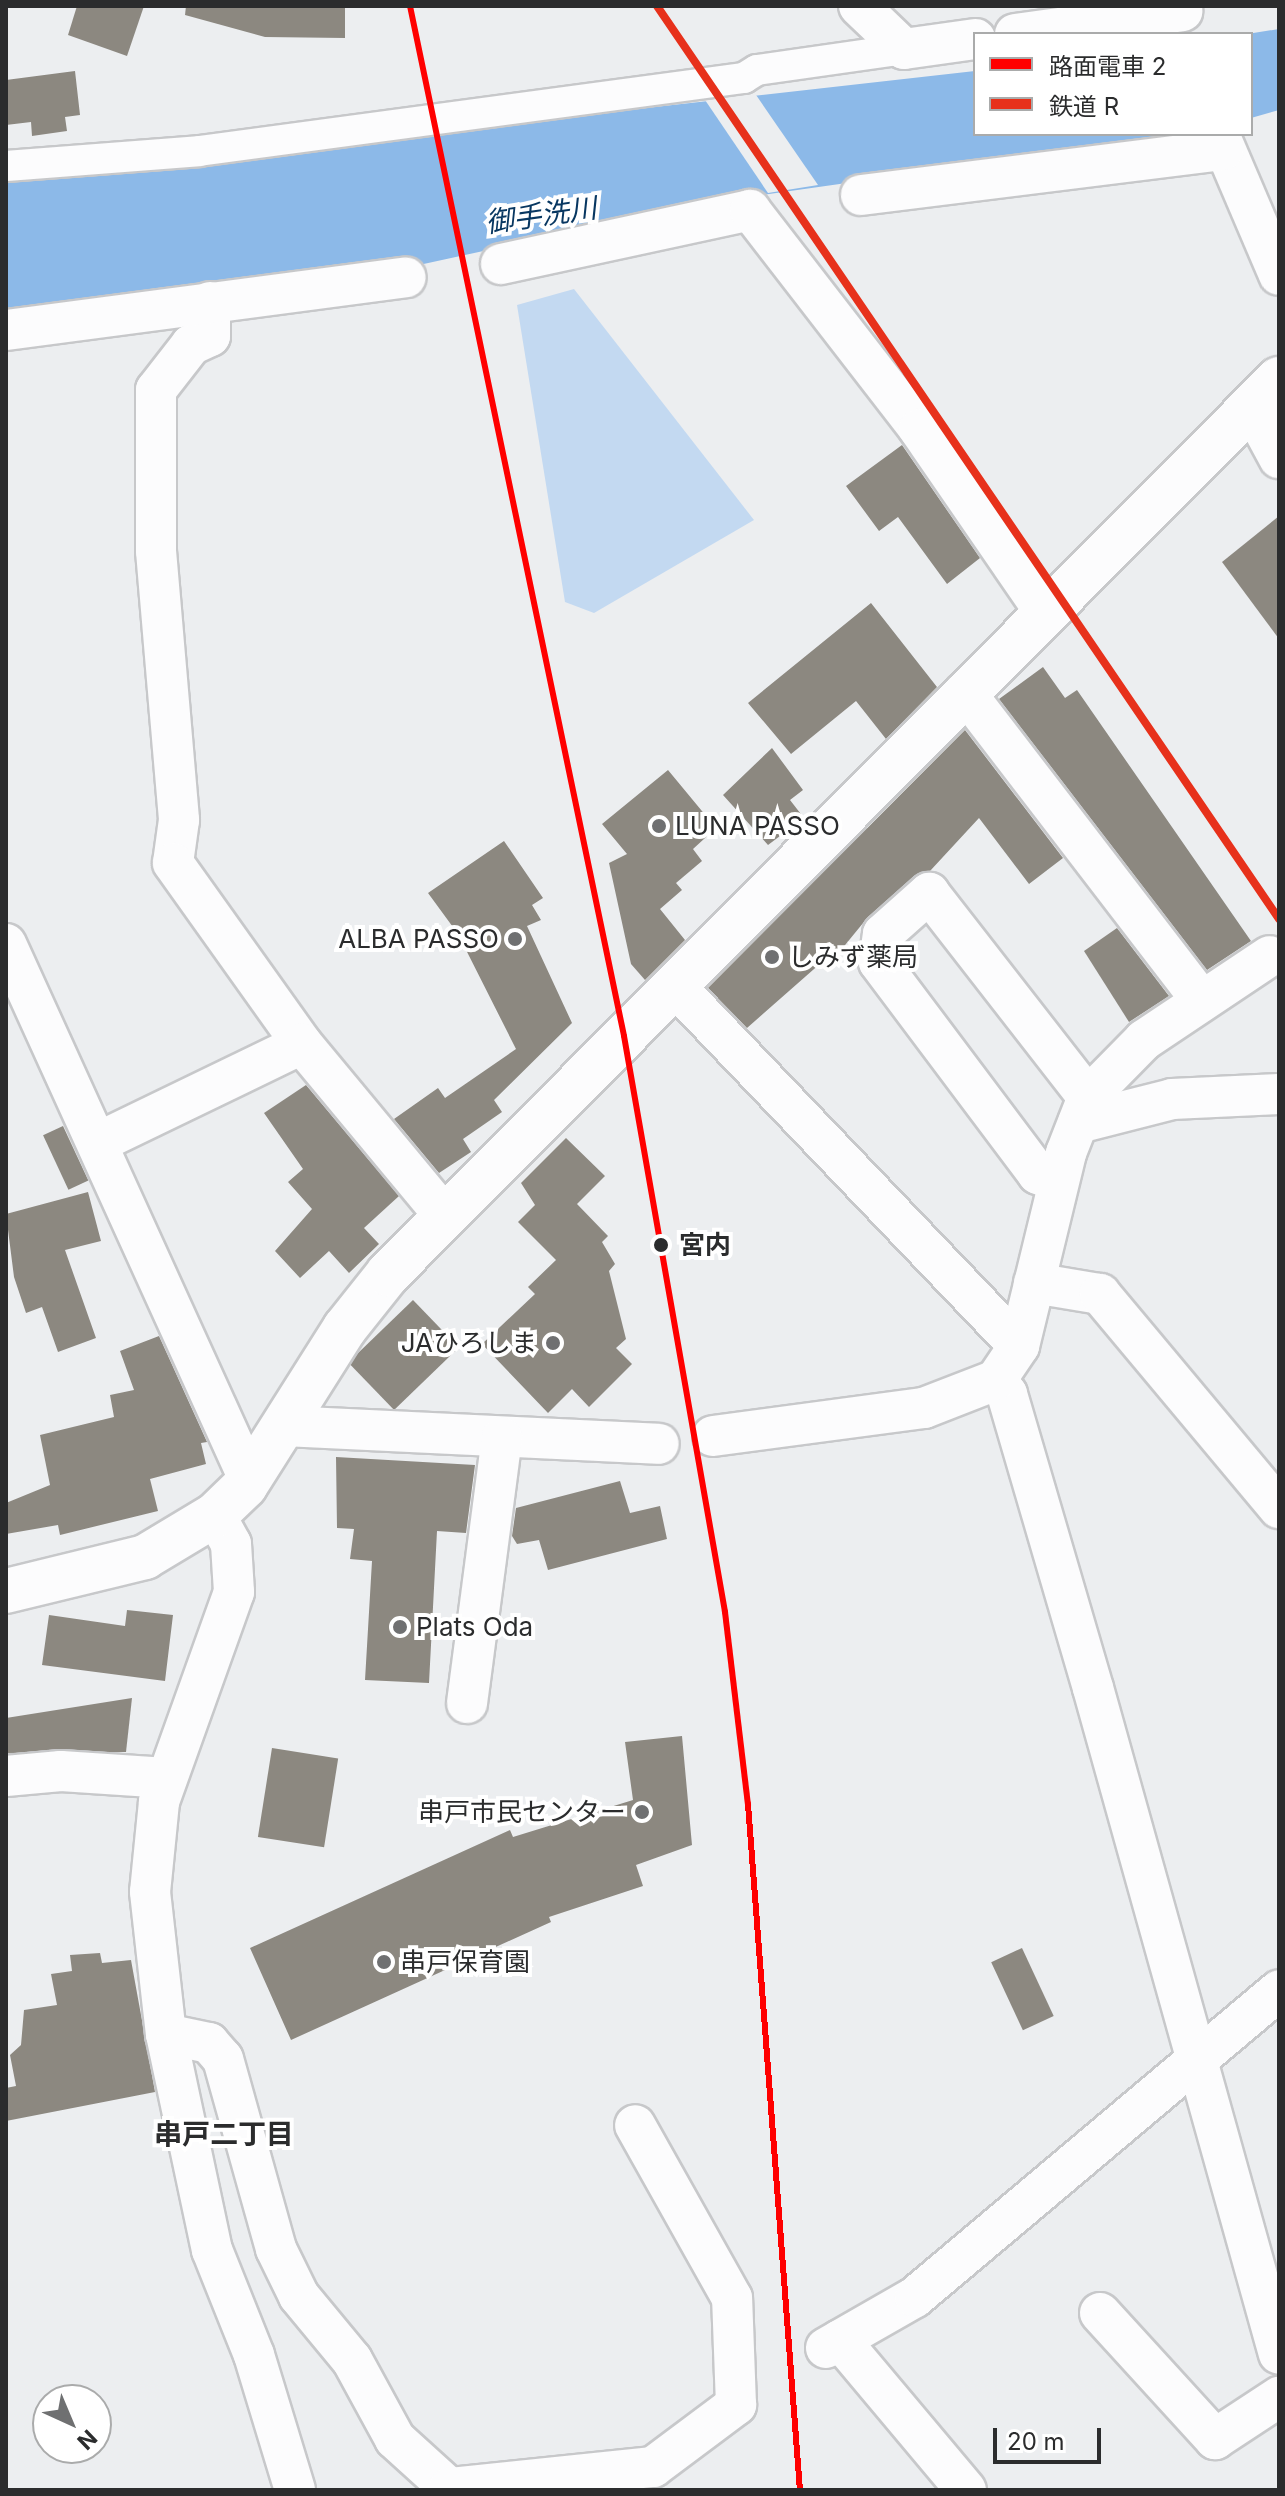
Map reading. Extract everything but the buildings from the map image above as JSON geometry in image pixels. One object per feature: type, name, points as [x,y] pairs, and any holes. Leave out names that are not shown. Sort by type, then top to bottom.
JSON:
[{"type":"street","points":[[859,6],[904,49]]},
{"type":"street","points":[[1038,32],[1184,19]]},
{"type":"street","points":[[6,166],[199,151],[744,78],[757,70],[973,39]]},
{"type":"street","points":[[861,195],[1221,140],[1279,275]]},
{"type":"street","points":[[501,264],[750,210],[919,429],[1045,612]]},
{"type":"street","points":[[6,330],[406,277]]},
{"type":"street","points":[[210,302],[210,336],[191,345],[156,390],[156,551],[179,820],[173,863],[302,1044],[444,1215]]},
{"type":"street","points":[[6,1591],[145,1557],[215,1515],[249,1479],[345,1328],[444,1215],[1265,393]]},
{"type":"street","points":[[1265,393],[1279,458]]},
{"type":"street","points":[[965,692],[1202,1001]]},
{"type":"street","points":[[1058,1182],[1038,1174],[879,962],[883,934],[929,893],[1083,1110]]},
{"type":"street","points":[[6,944],[99,1142],[249,1479]]},
{"type":"street","points":[[713,1436],[924,1408],[996,1380],[1019,1346],[1058,1182],[1083,1110],[1144,1040],[1270,956]]},
{"type":"street","points":[[674,985],[1019,1346]]},
{"type":"street","points":[[99,1142],[302,1044]]},
{"type":"street","points":[[1083,1110],[1172,1099],[1279,1094]]},
{"type":"street","points":[[1034,1283],[1100,1294],[1279,1508]]},
{"type":"street","points":[[996,1380],[1007,1394],[1089,1673],[1195,2064],[1279,2354]]},
{"type":"street","points":[[283,1426],[659,1444]]},
{"type":"street","points":[[467,1703],[502,1437]]},
{"type":"street","points":[[215,1515],[231,1544],[234,1592],[167,1778],[150,1892],[166,2034],[212,2250],[254,2355],[295,2490]]},
{"type":"street","points":[[6,1776],[61,1771],[167,1778]]},
{"type":"street","points":[[966,2490],[833,2344],[915,2297],[1279,1991]]},
{"type":"street","points":[[166,2034],[209,2043],[223,2059],[276,2249],[299,2296],[352,2360],[395,2439],[449,2488],[653,2467],[736,2405],[732,2298],[635,2125]]},
{"type":"street","points":[[1100,2313],[1215,2439],[1279,2397]]},
{"type":"shaded area","points":[[574,289],[754,520],[594,613],[565,602],[517,305]]},
{"type":"water","points":[[1279,29],[1279,110],[1253,117],[1253,33]]},
{"type":"water","name":"御手洗川","points":[[973,71],[973,136],[1178,136],[699,204],[419,265],[6,315],[6,180]]},
{"type":"pier","points":[[754,92],[818,185],[768,193],[703,97]]},
{"type":"tram line","name":"2","points":[[410,6],[624,1036],[725,1612],[748,1804],[800,2490]]},
{"type":"rail line","name":"R","points":[[657,6],[1279,919]]},
{"type":"place","name":"LUNA PASSO","points":[[659,826]]},
{"type":"place","name":"ALBA PASSO","points":[[515,939]]},
{"type":"place","name":"しみず薬局","points":[[772,957]]},
{"type":"place","name":"宮内","points":[[661,1245]]},
{"type":"place","name":"JAひろしま","points":[[553,1343]]},
{"type":"place","name":"Plats Oda","points":[[400,1627]]},
{"type":"place","name":"串戸市民センター","points":[[642,1812]]},
{"type":"place","name":"串戸保育園","points":[[384,1962]]},
{"type":"district","name":"串戸二丁目","points":[[224,2134]]}]
